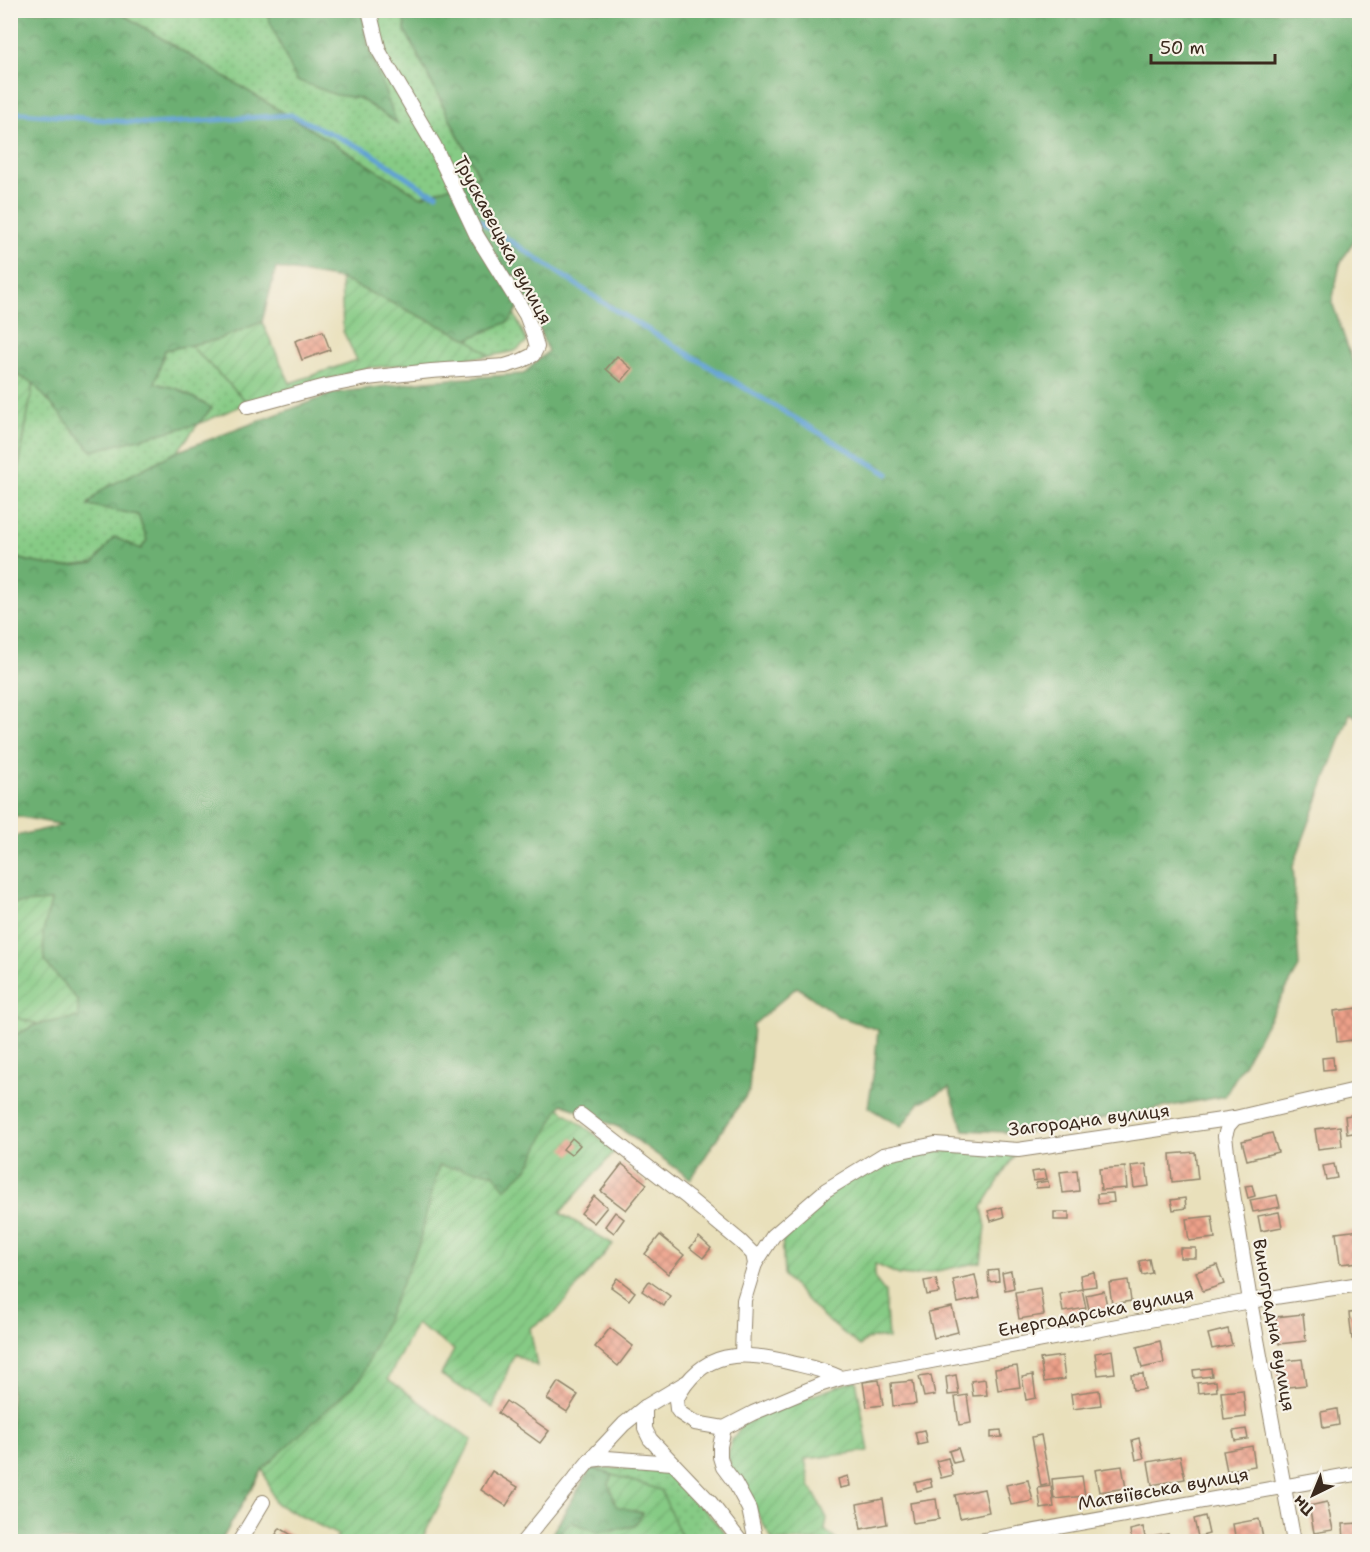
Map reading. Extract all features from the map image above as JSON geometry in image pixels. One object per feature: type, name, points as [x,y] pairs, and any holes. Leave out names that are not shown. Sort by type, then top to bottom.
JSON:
[{"type":"street","name":"Трускавецька вулиця","points":[[248,407],[326,386],[367,378],[505,366],[532,355],[537,347],[526,315],[477,236],[434,145],[379,51],[369,10]]},
{"type":"street","name":"Загородна вулиця","points":[[742,1354],[744,1300],[755,1264],[773,1236],[826,1190],[883,1155],[935,1144],[1018,1150],[1235,1118],[1359,1089]]},
{"type":"street","points":[[581,1115],[741,1242],[753,1254],[755,1264]]},
{"type":"street","name":"Виноградна вулиця","points":[[1235,1118],[1228,1126],[1225,1136],[1250,1301],[1294,1542]]},
{"type":"street","name":"Енергодарська вулиця","points":[[724,1428],[753,1413],[841,1378],[1250,1301],[1359,1284]]},
{"type":"street","points":[[756,1542],[749,1509],[723,1467],[720,1457],[724,1428],[695,1423],[680,1413],[676,1400],[687,1382],[711,1361],[742,1354],[828,1371],[841,1378]]},
{"type":"street","points":[[523,1542],[590,1460],[624,1424],[645,1407],[687,1382]]},
{"type":"street","points":[[645,1407],[645,1430],[650,1438],[710,1502],[741,1542]]},
{"type":"street","points":[[590,1460],[607,1458],[672,1463]]},
{"type":"street","name":"Матвіївська вулиця","points":[[974,1542],[1359,1473]]},
{"type":"street","points":[[239,1542],[263,1502]]},
{"type":"green space","points":[[273,10],[362,11],[367,45],[397,123],[359,98],[336,95],[296,80],[268,17]]},
{"type":"green space","points":[[11,11],[117,11],[421,197],[479,176],[405,30],[404,11],[1359,11],[1359,64],[1354,66],[1360,79],[1359,232],[1340,264],[1332,302],[1357,374],[1355,403],[1360,418],[1359,719],[1350,714],[1293,866],[1299,967],[1225,1096],[1023,1133],[964,1130],[949,1088],[920,1102],[901,1127],[868,1107],[878,1030],[838,1016],[797,987],[753,1025],[749,1092],[691,1179],[618,1127],[562,1104],[528,1168],[505,1190],[439,1166],[419,1244],[361,1379],[263,1469],[221,1541],[11,1541],[11,1037],[38,1024],[78,1017],[78,1001],[44,961],[43,932],[51,901],[11,904],[11,837],[63,825],[11,813],[10,556],[62,567],[94,563],[114,537],[141,549],[147,540],[138,515],[88,505],[101,490],[176,452],[334,393],[426,381],[523,374],[548,351],[525,295],[510,321],[468,339],[341,279],[276,268],[262,322],[217,340],[165,350],[155,383],[178,389],[212,408],[198,424],[92,451],[33,383],[11,372]]},
{"type":"green space","points":[[117,11],[404,11],[405,30],[479,177],[421,197]]},
{"type":"green space","points":[[341,279],[468,339],[490,356],[367,368],[248,403],[190,345],[217,340],[262,322],[290,383],[357,360],[343,331]]},
{"type":"green space","points":[[514,313],[527,342],[515,351],[490,356],[468,339],[510,321]]},
{"type":"green space","points":[[190,345],[248,403],[198,424],[177,452],[102,490],[88,504],[138,515],[147,540],[141,549],[94,563],[62,567],[11,556],[11,517],[33,383],[92,450],[211,409],[178,389],[155,383],[165,350]]},
{"type":"green space","points":[[10,372],[33,383],[11,511],[10,511]]},
{"type":"green space","points":[[51,901],[43,932],[44,961],[78,1001],[78,1017],[38,1024],[11,1016],[11,904]]},
{"type":"green space","points":[[11,1016],[38,1024],[11,1037]]},
{"type":"green space","points":[[559,1108],[616,1150],[560,1213],[613,1244],[555,1313],[530,1328],[537,1366],[514,1354],[493,1408],[441,1375],[454,1350],[416,1324],[388,1379],[472,1440],[421,1541],[335,1541],[338,1535],[275,1503],[263,1469],[361,1378],[419,1244],[439,1166],[493,1173],[505,1189],[528,1168]]},
{"type":"green space","points":[[936,1147],[1016,1153],[982,1207],[986,1227],[981,1262],[912,1276],[899,1275],[875,1264],[875,1279],[885,1292],[888,1339],[872,1338],[860,1346],[822,1316],[784,1276],[782,1233],[829,1192],[885,1158]]},
{"type":"green space","points":[[856,1380],[869,1451],[805,1459],[810,1485],[827,1518],[825,1530],[837,1541],[773,1541],[730,1465],[728,1455],[732,1440],[742,1425],[772,1410]]},
{"type":"green space","points":[[591,1468],[670,1470],[732,1541],[683,1541],[660,1490]]},
{"type":"green space","points":[[591,1468],[613,1475],[609,1484],[643,1513],[635,1526],[598,1532],[571,1522],[553,1541],[547,1542]]},
{"type":"green space","points":[[613,1475],[661,1490],[683,1541],[553,1541],[571,1522],[598,1532],[635,1526],[643,1513],[616,1506],[609,1484]]},
{"type":"building","points":[[323,331],[330,350],[302,360],[295,341]]},
{"type":"building","points":[[617,356],[632,369],[621,382],[606,369]]},
{"type":"building","points":[[1358,1008],[1360,1039],[1337,1042],[1334,1011]]},
{"type":"building","points":[[1333,1057],[1334,1069],[1323,1070],[1322,1058]]},
{"type":"building","points":[[1358,1114],[1360,1132],[1347,1134],[1345,1116]]},
{"type":"building","points":[[1340,1126],[1342,1146],[1318,1149],[1315,1129]]},
{"type":"building","points":[[1272,1133],[1278,1152],[1247,1160],[1242,1141]]},
{"type":"building","points":[[572,1138],[580,1145],[571,1155],[563,1149]]},
{"type":"building","points":[[1195,1152],[1198,1179],[1172,1182],[1170,1154]]},
{"type":"building","points":[[622,1164],[647,1184],[626,1210],[601,1191]]},
{"type":"building","points":[[1146,1164],[1149,1186],[1134,1188],[1131,1166]]},
{"type":"building","points":[[1334,1164],[1337,1178],[1326,1180],[1323,1166]]},
{"type":"building","points":[[1125,1167],[1127,1188],[1101,1190],[1099,1169]]},
{"type":"building","points":[[1045,1170],[1047,1179],[1033,1181],[1031,1172]]},
{"type":"building","points":[[1077,1170],[1079,1191],[1063,1193],[1060,1172]]},
{"type":"building","points":[[1048,1181],[1049,1187],[1036,1188],[1036,1183]]},
{"type":"building","points":[[1252,1185],[1255,1196],[1248,1198],[1245,1186]]},
{"type":"building","points":[[1113,1193],[1114,1202],[1098,1204],[1097,1194]]},
{"type":"building","points":[[1277,1195],[1280,1207],[1253,1212],[1250,1200]]},
{"type":"building","points":[[594,1196],[607,1207],[594,1223],[581,1213]]},
{"type":"building","points":[[1185,1198],[1186,1208],[1173,1210],[1171,1200]]},
{"type":"building","points":[[1002,1207],[1004,1217],[991,1221],[988,1211]]},
{"type":"building","points":[[615,1212],[624,1219],[614,1233],[605,1226]]},
{"type":"building","points":[[1054,1212],[1069,1212],[1069,1220],[1054,1220]]},
{"type":"building","points":[[1279,1212],[1282,1227],[1261,1231],[1258,1216]]},
{"type":"building","points":[[1212,1216],[1215,1238],[1189,1241],[1186,1219]]},
{"type":"building","points":[[1360,1230],[1360,1262],[1340,1264],[1336,1233]]},
{"type":"building","points":[[660,1235],[684,1255],[668,1274],[645,1254]]},
{"type":"building","points":[[699,1237],[711,1248],[703,1258],[690,1248]]},
{"type":"building","points":[[1180,1248],[1196,1248],[1196,1258],[1180,1258]]},
{"type":"building","points":[[1149,1259],[1152,1273],[1142,1275],[1139,1261]]},
{"type":"building","points":[[1217,1265],[1224,1284],[1203,1291],[1196,1272]]},
{"type":"building","points":[[998,1270],[999,1281],[989,1282],[988,1271]]},
{"type":"building","points":[[1011,1271],[1014,1288],[1005,1290],[1002,1273]]},
{"type":"building","points":[[1094,1272],[1096,1286],[1082,1288],[1080,1275]]},
{"type":"building","points":[[975,1275],[980,1298],[958,1303],[953,1280]]},
{"type":"building","points":[[617,1278],[635,1292],[629,1300],[611,1287]]},
{"type":"building","points":[[936,1279],[939,1293],[927,1295],[924,1281]]},
{"type":"building","points":[[1128,1280],[1131,1301],[1112,1304],[1109,1283]]},
{"type":"building","points":[[649,1281],[670,1296],[664,1306],[642,1291]]},
{"type":"building","points":[[1040,1288],[1044,1315],[1019,1319],[1015,1292]]},
{"type":"building","points":[[1082,1289],[1086,1308],[1063,1312],[1060,1294]]},
{"type":"building","points":[[1104,1291],[1108,1311],[1090,1314],[1086,1295]]},
{"type":"building","points":[[952,1307],[958,1332],[934,1338],[928,1312]]},
{"type":"building","points":[[1360,1312],[1360,1339],[1352,1339],[1349,1313]]},
{"type":"building","points":[[1303,1314],[1306,1341],[1279,1344],[1276,1317]]},
{"type":"building","points":[[610,1328],[633,1346],[618,1366],[595,1347]]},
{"type":"building","points":[[1228,1329],[1232,1345],[1212,1349],[1208,1334]]},
{"type":"building","points":[[1160,1341],[1164,1363],[1142,1368],[1137,1347]]},
{"type":"building","points":[[1112,1350],[1115,1373],[1098,1375],[1095,1353]]},
{"type":"building","points":[[1062,1356],[1065,1379],[1044,1382],[1040,1359]]},
{"type":"building","points":[[1302,1359],[1306,1385],[1279,1388],[1276,1362]]},
{"type":"building","points":[[1017,1366],[1020,1387],[998,1390],[995,1369]]},
{"type":"building","points":[[1211,1368],[1212,1376],[1194,1378],[1193,1370]]},
{"type":"building","points":[[1143,1374],[1145,1389],[1133,1390],[1131,1375]]},
{"type":"building","points":[[931,1375],[935,1395],[924,1397],[919,1377]]},
{"type":"building","points":[[956,1375],[959,1394],[948,1395],[946,1377]]},
{"type":"building","points":[[1033,1375],[1036,1398],[1026,1400],[1022,1377]]},
{"type":"building","points":[[985,1379],[987,1395],[973,1396],[971,1381]]},
{"type":"building","points":[[879,1380],[883,1405],[867,1407],[863,1382]]},
{"type":"building","points":[[913,1381],[916,1404],[893,1406],[891,1383]]},
{"type":"building","points":[[1216,1381],[1217,1391],[1198,1393],[1197,1383]]},
{"type":"building","points":[[558,1382],[578,1395],[567,1412],[547,1399]]},
{"type":"building","points":[[1099,1390],[1101,1405],[1073,1409],[1071,1394]]},
{"type":"building","points":[[1243,1390],[1246,1417],[1224,1420],[1221,1392]]},
{"type":"building","points":[[967,1395],[971,1423],[959,1425],[955,1397]]},
{"type":"building","points":[[506,1401],[549,1431],[540,1443],[498,1413]]},
{"type":"building","points":[[1337,1409],[1339,1425],[1323,1428],[1321,1412]]},
{"type":"building","points":[[1246,1429],[1248,1439],[1235,1441],[1233,1431]]},
{"type":"building","points":[[924,1430],[927,1443],[918,1445],[915,1432]]},
{"type":"building","points":[[1001,1430],[1002,1437],[991,1438],[991,1431]]},
{"type":"building","points":[[1041,1435],[1050,1484],[1041,1486],[1032,1437]]},
{"type":"building","points":[[1139,1438],[1144,1458],[1136,1460],[1132,1440]]},
{"type":"building","points":[[1252,1446],[1255,1466],[1227,1471],[1223,1451]]},
{"type":"building","points":[[958,1448],[962,1461],[953,1463],[949,1451]]},
{"type":"building","points":[[1180,1456],[1185,1479],[1152,1485],[1148,1462]]},
{"type":"building","points":[[948,1458],[953,1475],[941,1478],[936,1461]]},
{"type":"building","points":[[1122,1466],[1126,1488],[1099,1492],[1095,1470]]},
{"type":"building","points":[[492,1471],[518,1487],[506,1506],[481,1490]]},
{"type":"building","points":[[848,1476],[850,1486],[840,1488],[838,1479]]},
{"type":"building","points":[[1082,1476],[1085,1496],[1054,1499],[1052,1479]]},
{"type":"building","points":[[930,1479],[932,1487],[917,1491],[915,1483]]},
{"type":"building","points":[[1028,1480],[1033,1501],[1011,1505],[1006,1485]]},
{"type":"building","points":[[1051,1486],[1054,1507],[1041,1509],[1038,1488]]},
{"type":"building","points":[[984,1489],[989,1512],[960,1518],[955,1495]]},
{"type":"building","points":[[883,1499],[887,1524],[861,1529],[857,1504]]},
{"type":"building","points":[[936,1499],[939,1519],[913,1523],[910,1503]]},
{"type":"building","points":[[1327,1502],[1333,1530],[1314,1533],[1309,1506]]},
{"type":"building","points":[[1205,1516],[1209,1534],[1198,1537],[1194,1519]]},
{"type":"building","points":[[1259,1519],[1264,1542],[1236,1542],[1233,1524]]},
{"type":"building","points":[[1360,1523],[1360,1542],[1344,1542],[1343,1524]]},
{"type":"building","points":[[1143,1527],[1146,1542],[1132,1542],[1130,1530]]},
{"type":"building","points":[[280,1528],[303,1542],[271,1542]]},
{"type":"building","points":[[1168,1534],[1169,1542],[1148,1542],[1147,1538]]},
{"type":"waterway","points":[[10,112],[152,124],[291,115],[368,151],[427,191],[437,194]]},
{"type":"waterway","points":[[479,220],[610,307],[888,474]]}]
